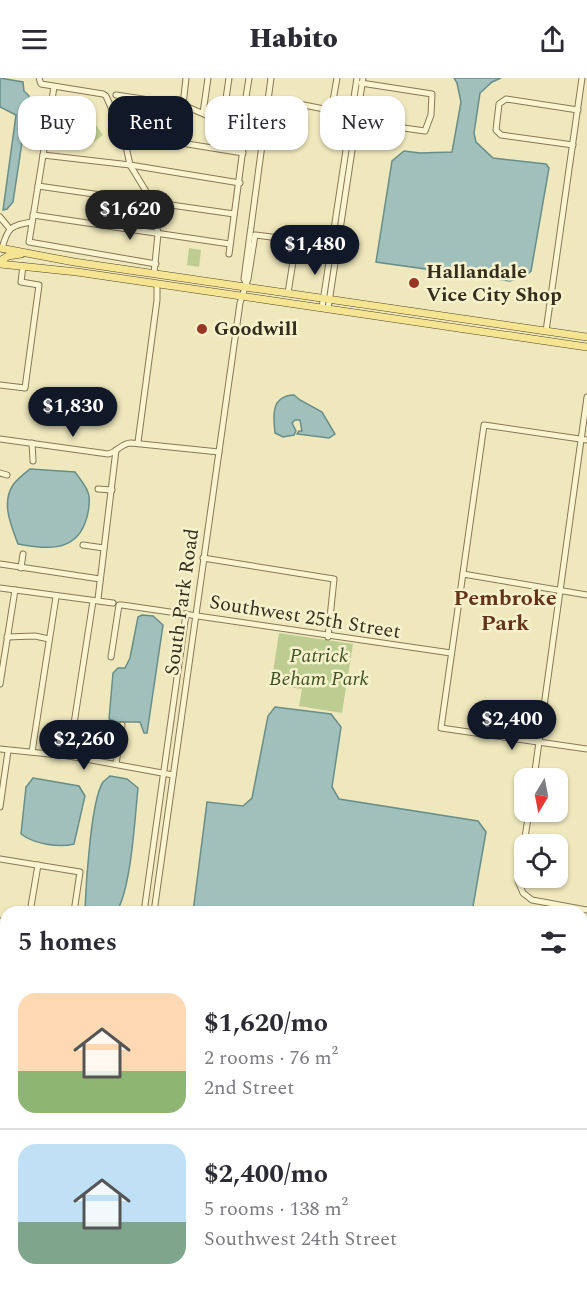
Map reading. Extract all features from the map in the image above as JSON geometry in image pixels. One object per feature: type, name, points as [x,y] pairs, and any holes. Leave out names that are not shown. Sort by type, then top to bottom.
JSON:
[{"type":"main road","points":[[1,249],[74,262],[246,285],[587,337]]},
{"type":"main road","points":[[0,263],[13,255],[29,254]]},
{"type":"main road","points":[[0,263],[587,347]]},
{"type":"main road","points":[[129,280],[148,278],[154,273]]},
{"type":"main road","points":[[369,315],[381,312],[421,318],[432,314]]},
{"type":"main road","points":[[433,324],[442,320],[482,326],[494,323]]},
{"type":"street","points":[[39,78],[41,84],[106,96],[124,137],[130,165],[152,201],[158,234],[154,273]]},
{"type":"street","points":[[184,96],[186,78]]},
{"type":"street","points":[[206,96],[208,78]]},
{"type":"street","points":[[226,96],[229,78]]},
{"type":"street","points":[[247,96],[249,78]]},
{"type":"street","points":[[269,96],[271,78]]},
{"type":"street","points":[[334,96],[337,78]]},
{"type":"street","points":[[546,331],[582,78]]},
{"type":"street","points":[[356,96],[359,80],[432,94],[431,115],[425,131],[405,127]]},
{"type":"street","points":[[53,96],[54,87]]},
{"type":"street","points":[[116,95],[121,96]]},
{"type":"street","points":[[573,145],[501,135],[496,130],[499,104],[506,99],[578,110]]},
{"type":"street","points":[[193,109],[205,114]]},
{"type":"street","points":[[193,145],[243,153]]},
{"type":"street","points":[[44,150],[29,242],[156,264]]},
{"type":"street","points":[[229,254],[243,150]]},
{"type":"street","points":[[246,285],[244,279],[262,150]]},
{"type":"street","points":[[325,308],[348,150]]},
{"type":"street","points":[[43,155],[130,165],[240,183]]},
{"type":"street","points":[[38,186],[234,214]]},
{"type":"street","points":[[0,217],[10,229]]},
{"type":"street","points":[[1,249],[5,235],[10,229],[33,218],[230,243]]},
{"type":"street","points":[[246,285],[255,235],[279,238],[292,244],[296,249],[288,293]]},
{"type":"street","points":[[0,385],[25,388],[39,285],[21,282],[23,266]]},
{"type":"street","points":[[138,442],[157,300],[157,284]]},
{"type":"street","name":"South Park Road","points":[[155,906],[241,297],[246,285]]},
{"type":"street","points":[[535,768],[584,439],[587,397]]},
{"type":"street","points":[[584,439],[484,425],[441,728],[587,749]]},
{"type":"street","points":[[0,439],[108,454],[125,443],[138,442],[219,452]]},
{"type":"street","points":[[32,443],[33,461]]},
{"type":"street","points":[[69,756],[100,579],[116,450]]},
{"type":"street","points":[[0,473],[7,475]]},
{"type":"street","points":[[98,489],[112,490]]},
{"type":"street","points":[[83,545],[104,548]]},
{"type":"street","points":[[21,568],[23,554]]},
{"type":"street","points":[[203,558],[334,579],[328,636]]},
{"type":"street","points":[[0,564],[100,579]]},
{"type":"street","points":[[463,574],[587,595]]},
{"type":"street","name":"Southwest 25th Street","points":[[0,588],[451,653]]},
{"type":"street","points":[[0,684],[15,590]]},
{"type":"street","points":[[32,752],[56,597]]},
{"type":"street","points":[[111,657],[116,604]]},
{"type":"street","points":[[145,906],[186,614]]},
{"type":"street","points":[[8,637],[35,636],[49,639]]},
{"type":"street","points":[[116,764],[122,725]]},
{"type":"street","points":[[0,749],[69,756],[173,775]]},
{"type":"street","points":[[0,807],[8,751]]},
{"type":"street","points":[[527,822],[518,881],[523,893],[532,900],[565,906]]},
{"type":"street","points":[[0,859],[80,872],[75,906]]},
{"type":"street","points":[[31,906],[38,866]]},
{"type":"green space","points":[[96,125],[103,135],[96,140]]},
{"type":"green space","points":[[189,248],[201,250],[199,267],[187,265]]},
{"type":"green space","name":"Patrick Beham Park","points":[[279,633],[353,644],[342,713],[299,706],[302,689],[271,685]]},
{"type":"water","points":[[0,78],[23,82],[24,91],[29,96],[18,96],[18,150],[21,150],[13,202],[3,210],[16,115],[0,107]]},
{"type":"water","points":[[454,78],[501,78],[492,82],[480,93],[474,133],[476,142],[493,158],[546,164],[549,168],[531,271],[525,276],[510,281],[376,262],[392,161],[404,151],[452,152],[461,102]]},
{"type":"water","points":[[294,395],[322,412],[335,434],[329,438],[297,434],[302,431],[300,420],[292,423],[296,431],[294,435],[283,437],[275,433],[274,413],[277,403],[286,396]]},
{"type":"water","points":[[30,469],[75,472],[84,484],[89,496],[88,513],[80,533],[74,540],[57,547],[18,544],[8,514],[9,492],[19,478]]},
{"type":"water","points":[[153,616],[163,625],[147,733],[144,733],[140,722],[117,722],[109,719],[113,673],[118,668],[125,668],[130,658],[138,617]]},
{"type":"water","points":[[275,707],[331,714],[341,727],[332,787],[339,799],[478,821],[486,832],[473,906],[194,906],[207,802],[243,806],[252,798],[268,716]]},
{"type":"water","points":[[110,776],[127,779],[138,788],[132,853],[119,906],[85,906],[92,824],[103,782]]},
{"type":"water","points":[[33,778],[79,786],[85,796],[74,844],[61,846],[47,844],[21,834],[26,787]]},
{"type":"place","name":"Hallandale Vice City Shop","points":[[414,283]]},
{"type":"place","name":"Goodwill","points":[[202,329]]},
{"type":"district","name":"Pembroke Park","points":[[505,610]]}]
